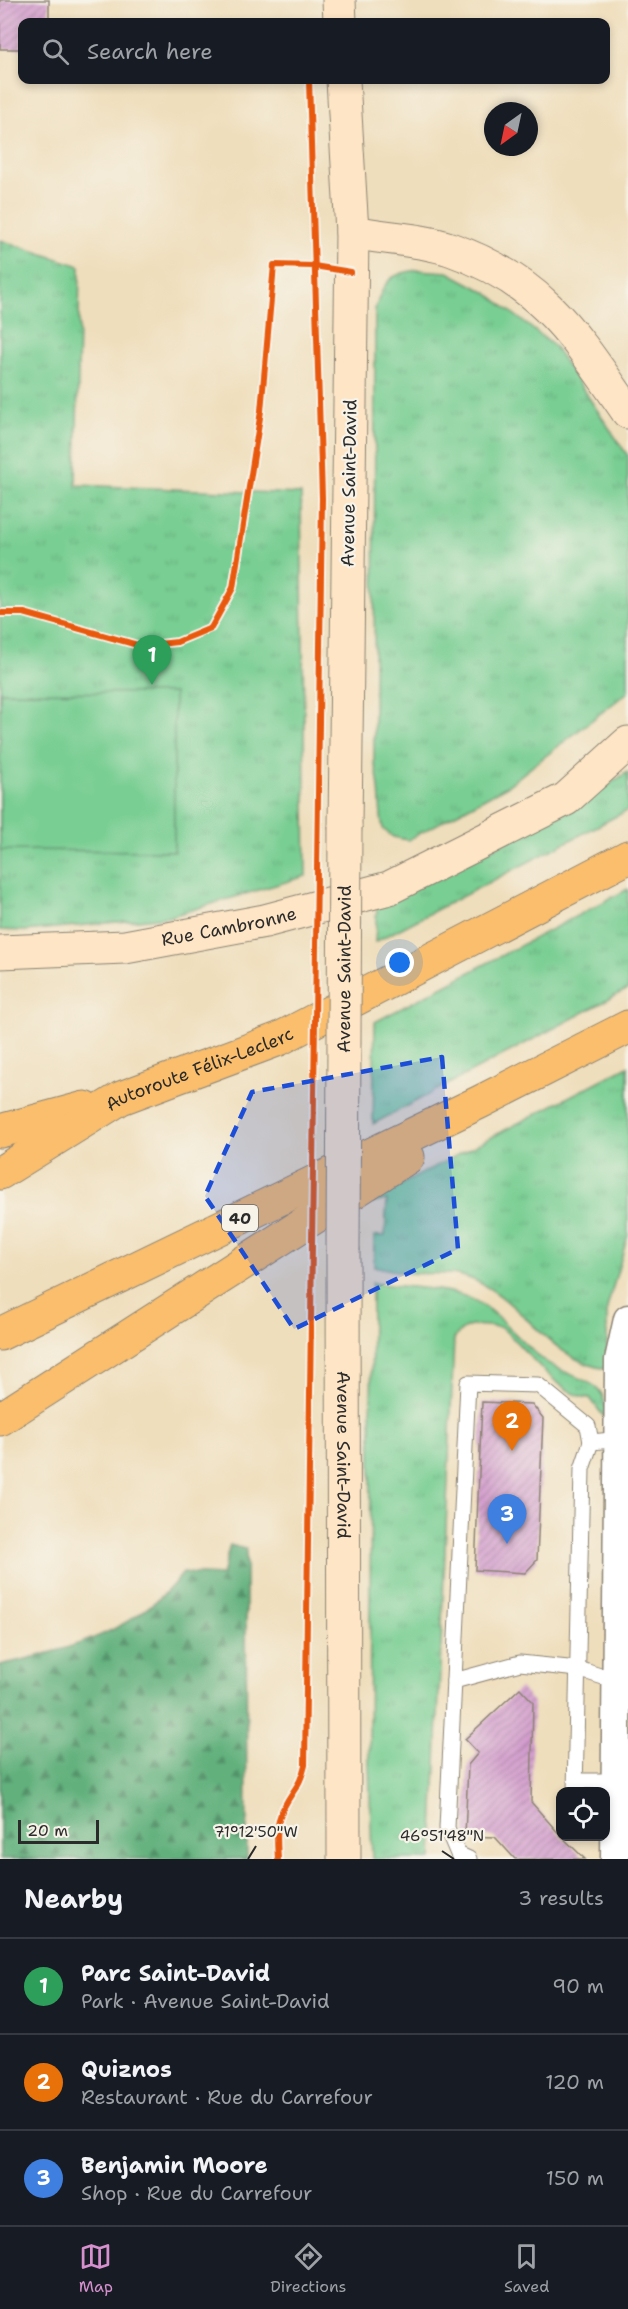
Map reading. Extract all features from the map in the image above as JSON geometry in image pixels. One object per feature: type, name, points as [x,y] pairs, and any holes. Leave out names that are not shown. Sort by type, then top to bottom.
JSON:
[{"type":"highway","name":"Autoroute Félix-Leclerc","points":[[0,1173],[121,1098],[279,1039],[628,857]]},
{"type":"highway","name":"40","points":[[0,1334],[480,1102],[628,1027]]},
{"type":"highway","points":[[0,1131],[121,1098]]},
{"type":"highway","points":[[0,1419],[452,1129],[480,1102]]},
{"type":"street","points":[[339,0],[340,18]]},
{"type":"street","name":"Avenue Saint-David","points":[[343,84],[351,232],[343,1251],[344,1859]]},
{"type":"street","points":[[351,232],[449,249],[506,273],[557,315],[628,412]]},
{"type":"street","name":"Rue Cambronne","points":[[0,952],[125,947],[265,921],[389,888],[566,799],[628,743]]},
{"type":"street","points":[[619,1847],[616,1781],[622,1682],[623,1439],[619,1360],[628,1318]]},
{"type":"lane","points":[[469,1859],[458,1854],[447,1828],[468,1383],[538,1385],[588,1426],[591,1442],[582,1469],[575,1786],[616,1781]]},
{"type":"lane","points":[[591,1442],[623,1439]]},
{"type":"lane","points":[[454,1682],[520,1663],[578,1669],[622,1682]]},
{"type":"highlighted area","points":[[442,1057],[458,1249],[294,1329],[205,1196],[252,1092]]},
{"type":"green space","points":[[0,240],[80,266],[76,485],[301,494],[306,876],[168,917],[25,931],[0,930]]},
{"type":"green space","points":[[418,270],[448,272],[487,293],[554,346],[628,456],[628,692],[507,786],[408,840],[393,837],[383,829],[378,779],[374,763],[375,309],[389,280],[400,274]]},
{"type":"green space","points":[[0,692],[174,693],[174,851],[0,850]]},
{"type":"green space","points":[[628,772],[628,810],[375,942],[377,906],[573,808]]},
{"type":"green space","points":[[628,889],[628,989],[373,1124],[375,1022]]},
{"type":"green space","points":[[628,1066],[628,1235],[607,1308],[607,1369],[586,1364],[568,1354],[503,1298],[486,1286],[466,1277],[453,1274],[406,1273],[374,1266],[374,1236],[385,1236],[387,1200],[373,1203],[373,1199]]},
{"type":"green space","points":[[372,1283],[437,1290],[471,1299],[494,1314],[545,1361],[597,1388],[604,1398],[605,1406],[604,1417],[590,1398],[567,1389],[555,1380],[501,1327],[481,1325],[469,1327],[454,1339],[432,1859],[372,1859],[369,1764]]},
{"type":"green space","points":[[230,1545],[246,1549],[247,1859],[0,1859],[0,1665],[77,1644],[123,1624],[145,1610],[165,1593],[183,1573],[222,1575]]},
{"type":"building","points":[[0,0],[49,0],[49,18],[18,18],[18,49],[0,49]]},
{"type":"building","points":[[482,1402],[532,1404],[543,1418],[537,1560],[525,1573],[475,1570]]},
{"type":"building","points":[[520,1688],[533,1702],[531,1802],[556,1830],[556,1841],[566,1841],[585,1859],[515,1859],[495,1837],[465,1836],[468,1765],[478,1753],[465,1739]]},
{"type":"cycle path","points":[[278,1859],[279,1819],[299,1783],[305,1765],[322,498],[309,84]]},
{"type":"cycle path","points":[[0,613],[24,613],[141,646],[177,642],[211,628],[233,588],[261,411],[274,265],[314,266],[351,272]]},
{"type":"place","name":"Parc Saint-David","points":[[152,685]]},
{"type":"place","name":"Quiznos","points":[[512,1451]]},
{"type":"place","name":"Benjamin Moore","points":[[507,1544]]}]
